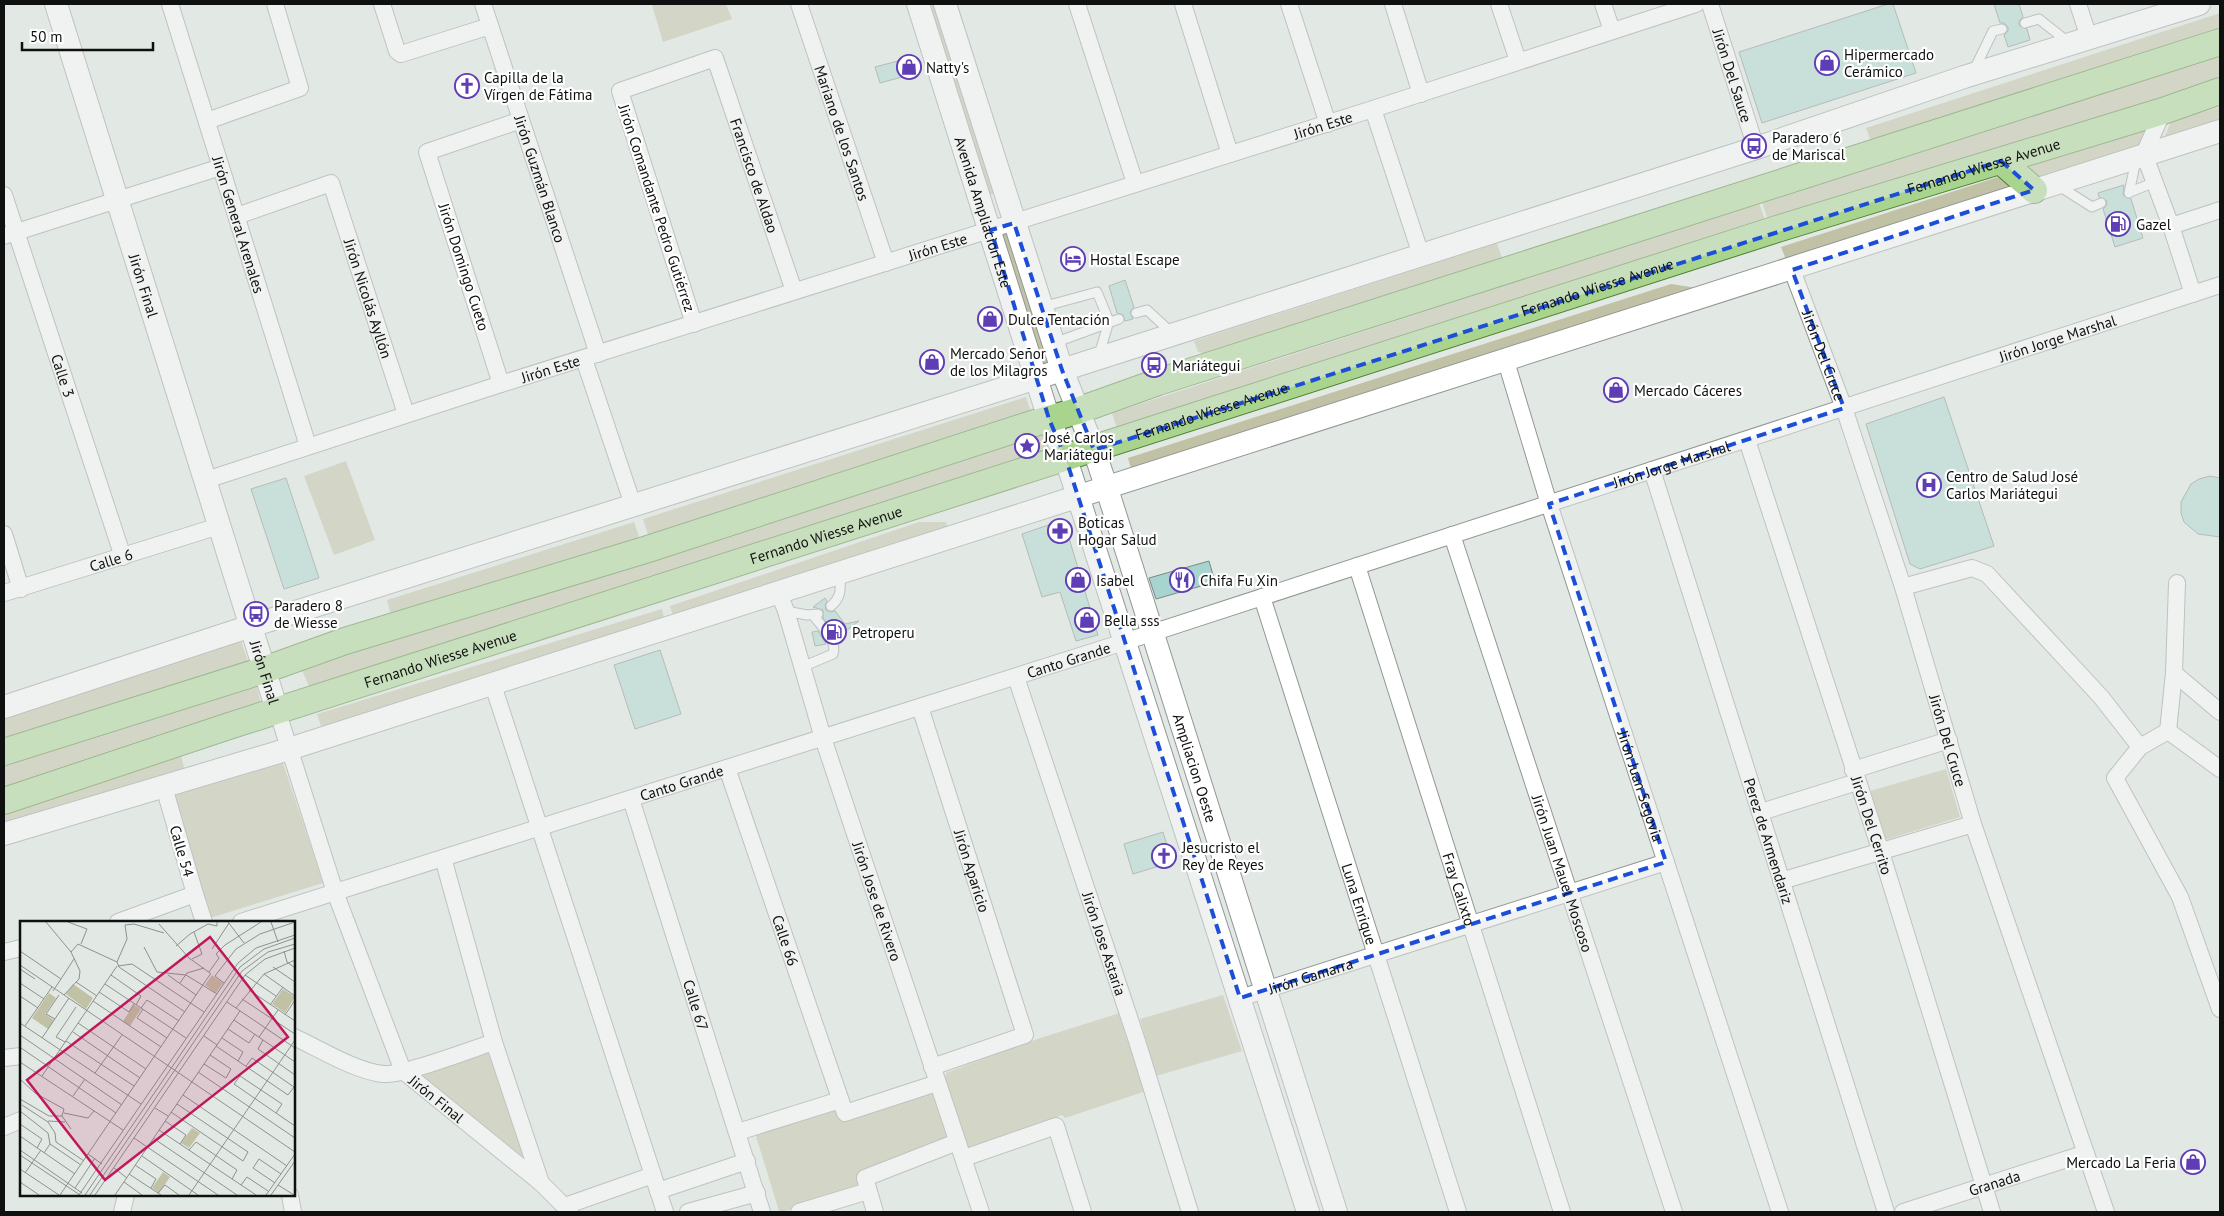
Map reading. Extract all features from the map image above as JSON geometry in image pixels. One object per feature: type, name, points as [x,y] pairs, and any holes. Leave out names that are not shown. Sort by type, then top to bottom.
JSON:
[{"type":"main road","name":"Jirón Final","points":[[56,4],[277,710]]},
{"type":"main road","name":"Avenida Ampliacion Este","points":[[918,4],[991,230],[1049,419]]},
{"type":"main road","name":"Avenida Ampliacion Este","points":[[945,4],[1053,344],[1077,411]]},
{"type":"main road","points":[[4,707],[250,626],[1098,359],[1756,148],[1972,74],[2199,4]]},
{"type":"main road","points":[[4,752],[264,670],[346,641],[648,549],[1077,411],[1158,382],[2220,42]]},
{"type":"main road","name":"Fernando Wiesse Avenue","points":[[4,800],[277,710],[1094,450],[1776,229],[2220,91]]},
{"type":"main road","points":[[4,834],[289,749],[492,682],[782,601],[840,571],[1107,489],[1505,358],[1792,270],[2140,155],[2220,131]]},
{"type":"main road","points":[[2001,160],[2045,187]]},
{"type":"main road","name":"Ampliacion Oeste","points":[[1077,411],[1094,450],[1107,489],[1151,633],[1336,1212]]},
{"type":"main road","name":"Ampliacion Oeste","points":[[1049,419],[1066,458],[1308,1212]]},
{"type":"street","name":"Jirón General Arenales","points":[[170,4],[308,446]]},
{"type":"street","points":[[207,121],[300,88],[275,4]]},
{"type":"street","points":[[382,4],[398,53],[490,26]]},
{"type":"street","name":"Jirón Guzmán Blanco","points":[[483,4],[521,120],[633,505]]},
{"type":"street","name":"Mariano de los Santos","points":[[799,4],[886,262]]},
{"type":"street","points":[[1077,4],[1135,183]]},
{"type":"street","points":[[1183,4],[1230,154]]},
{"type":"street","points":[[1289,4],[1328,124]]},
{"type":"street","points":[[1392,4],[1421,94]]},
{"type":"street","points":[[1499,4],[1518,61]]},
{"type":"street","points":[[1603,4],[1612,31]]},
{"type":"street","name":"Jirón Este","points":[[206,480],[406,414],[1014,223],[1135,183],[1373,110],[1696,4]]},
{"type":"street","name":"Jirón Del Sauce","points":[[1710,4],[1756,148]]},
{"type":"street","points":[[2078,4],[2080,41]]},
{"type":"street","name":"Francisco de Aldao","points":[[620,91],[715,58],[794,291]]},
{"type":"street","name":"Jirón Comandante Pedro Gutiérrez","points":[[620,91],[694,324]]},
{"type":"street","points":[[1373,110],[1421,255]]},
{"type":"street","points":[[2163,110],[2140,155],[2155,182],[2193,294]]},
{"type":"street","name":"Jirón Domingo Cueto","points":[[501,384],[428,151],[521,120]]},
{"type":"street","points":[[10,234],[221,168]]},
{"type":"street","name":"Jirón Nicolás Ayllón","points":[[237,216],[331,183],[406,414]]},
{"type":"street","name":"Calle 3","points":[[4,195],[10,234],[123,557]]},
{"type":"street","points":[[2171,226],[2220,210]]},
{"type":"street","name":"Jirón Del Cruce","points":[[1792,270],[1844,408],[1903,587],[1973,824],[2106,1212]]},
{"type":"street","name":"Jirón Jorge Marshal","points":[[1124,642],[2220,285]]},
{"type":"street","name":"Jirón Juan Segovia","points":[[1505,358],[1549,504],[1780,1212]]},
{"type":"street","name":"Jirón Del Cerrito","points":[[1747,440],[1881,852],[1992,1212]]},
{"type":"street","name":"Perez de Armendariz","points":[[1652,470],[1761,812],[1780,881],[1886,1212]]},
{"type":"street","name":"Calle 6","points":[[4,593],[219,526]]},
{"type":"street","points":[[4,534],[21,589]]},
{"type":"street","name":"Jirón Juan Mauel Moscoso","points":[[1452,535],[1674,1212]]},
{"type":"street","name":"Fray Calixto","points":[[1357,566],[1562,1212]]},
{"type":"street","points":[[1903,587],[1972,568],[1987,574],[2101,697],[2140,747]]},
{"type":"street","points":[[2168,731],[2174,673],[2177,583]]},
{"type":"street","name":"Luna Enrique","points":[[1262,597],[1458,1212]]},
{"type":"street","name":"Jirón Jose de Rivero","points":[[782,601],[823,738],[981,1212]]},
{"type":"street","name":"Canto Grande","points":[[244,921],[1124,642]]},
{"type":"street","points":[[2174,673],[2220,712]]},
{"type":"street","name":"Jirón Jose Astaria","points":[[1016,677],[1137,1041],[1190,1212]]},
{"type":"street","points":[[492,682],[538,828],[665,1212]]},
{"type":"street","name":"Jirón Aparicio","points":[[920,707],[1025,1035],[932,1067]]},
{"type":"street","name":"Jirón Final","points":[[277,710],[335,892],[403,1071],[541,1183],[568,1209]]},
{"type":"street","points":[[2168,731],[2140,747],[2115,778],[2180,897],[2220,1009]]},
{"type":"street","points":[[2168,731],[2220,769]]},
{"type":"street","points":[[1761,812],[1949,740]]},
{"type":"street","name":"Calle 66","points":[[727,768],[842,1107]]},
{"type":"street","name":"Calle 54","points":[[121,921],[195,894],[164,787]]},
{"type":"street","name":"Calle 67","points":[[630,799],[762,1212]]},
{"type":"street","points":[[1780,881],[1973,824]]},
{"type":"street","points":[[442,858],[494,1042],[541,1183]]},
{"type":"street","name":"Jirón Gamarra","points":[[1240,998],[1666,862]]},
{"type":"street","points":[[195,894],[204,921]]},
{"type":"street","points":[[4,950],[20,948]]},
{"type":"street","points":[[295,1038],[352,1064],[384,1074],[403,1071],[494,1042]]},
{"type":"street","points":[[4,1058],[20,1056]]},
{"type":"street","points":[[738,1132],[937,1084]]},
{"type":"street","points":[[4,1127],[20,1120]]},
{"type":"street","points":[[964,1158],[1056,1126],[1083,1212]]},
{"type":"street","points":[[799,1212],[866,1185],[957,1142]]},
{"type":"street","name":"Granada","points":[[1903,1212],[2086,1153]]},
{"type":"street","points":[[568,1209],[655,1183],[747,1161]]},
{"type":"street","points":[[866,1185],[875,1212]]},
{"type":"street","points":[[688,1212],[757,1193]]},
{"type":"street","points":[[122,1212],[126,1196]]},
{"type":"street","points":[[290,1196],[293,1212]]},
{"type":"lane","points":[[2025,23],[2039,19],[2080,41]]},
{"type":"lane","points":[[1972,74],[1993,31],[2002,29]]},
{"type":"lane","points":[[2140,155],[2130,193],[2155,182]]},
{"type":"lane","points":[[2045,187],[2092,207],[2101,203]]},
{"type":"lane","points":[[1042,307],[1097,292],[1109,321],[1098,359]]},
{"type":"lane","points":[[1136,313],[1147,310],[1174,334]]},
{"type":"lane","points":[[1053,344],[1119,318]]},
{"type":"lane","points":[[831,606],[838,600],[840,594],[840,571]]},
{"type":"lane","points":[[782,601],[816,615],[832,642],[835,651],[834,654],[802,667]]},
{"type":"highlighted area","points":[[2001,161],[2034,190],[1792,270],[1844,408],[1549,504],[1666,862],[1240,998],[1066,459],[1049,419],[991,230],[1014,223],[1062,370],[1094,450]]},
{"type":"green space","points":[[726,4],[732,19],[663,42],[652,5]]},
{"type":"green space","points":[[925,4],[939,4],[999,192],[987,196]]},
{"type":"green space","points":[[2220,13],[2220,34],[1873,147],[1866,128]]},
{"type":"green space","points":[[2220,54],[2220,85],[1771,230],[1762,202]]},
{"type":"green space","points":[[2220,107],[2220,122],[2164,139],[2171,121]]},
{"type":"green space","points":[[2149,127],[2139,147],[2039,180],[2019,169]]},
{"type":"green space","points":[[2001,176],[2024,187],[1788,265],[1781,247]]},
{"type":"green space","points":[[1759,203],[1769,231],[1121,441],[1112,413]]},
{"type":"green space","points":[[1012,231],[1053,361],[1039,365],[998,235]]},
{"type":"green space","points":[[1497,243],[1504,264],[1218,356],[1198,352],[1194,341]]},
{"type":"green space","points":[[1671,284],[1697,288],[1133,475],[1128,458]]},
{"type":"green space","points":[[1026,397],[1033,418],[650,541],[643,519]]},
{"type":"green space","points":[[1049,431],[1062,457],[311,691],[301,668]]},
{"type":"green space","points":[[346,461],[375,540],[334,555],[304,476]]},
{"type":"green space","points":[[634,522],[641,543],[412,614],[390,612],[387,600]]},
{"type":"green space","points":[[919,522],[946,522],[949,530],[675,622],[670,606]]},
{"type":"green space","points":[[662,609],[666,625],[322,729],[317,714]]},
{"type":"green space","points":[[241,641],[248,661],[4,740],[4,716]]},
{"type":"green space","points":[[256,683],[262,709],[4,792],[4,760]]},
{"type":"green space","points":[[181,756],[185,771],[4,824],[4,811]]},
{"type":"green space","points":[[282,760],[323,883],[210,918],[170,794]]},
{"type":"green space","points":[[1946,769],[1960,817],[1885,840],[1870,791]]},
{"type":"green space","points":[[1223,995],[1242,1051],[1156,1076],[1140,1019]]},
{"type":"green space","points":[[1123,1012],[1149,1090],[1065,1118],[1062,1115],[968,1147],[945,1078],[946,1073],[1037,1039]]},
{"type":"green space","points":[[494,1046],[524,1154],[522,1158],[420,1078],[423,1074]]},
{"type":"green space","points":[[935,1093],[950,1141],[858,1174],[862,1187],[785,1211],[779,1211],[755,1133],[838,1107]]},
{"type":"building","name":"Hipermercado Cerámico","points":[[1893,4],[1916,73],[1762,123],[1739,52]]},
{"type":"building","points":[[1994,4],[2019,4],[2023,17],[2019,21],[2019,25],[2027,29],[2030,40],[2008,47],[2004,35],[2008,31],[2008,27],[2004,23],[2000,23]]},
{"type":"building","points":[[913,57],[917,73],[880,83],[875,67]]},
{"type":"building","points":[[2124,185],[2123,195],[2131,199],[2143,238],[2115,247],[2103,209],[2107,201],[2099,197],[2098,193]]},
{"type":"building","points":[[1125,280],[1134,307],[1130,312],[1133,319],[1125,321],[1123,315],[1117,313],[1109,286]]},
{"type":"building","name":"Centro de Salud José Carlos Mariátegui","points":[[1944,397],[1994,546],[1920,569],[1910,564],[1866,424]]},
{"type":"building","points":[[2210,476],[2220,478],[2220,537],[2198,534],[2184,522],[2181,513],[2181,502],[2191,484],[2199,479]]},
{"type":"building","points":[[286,478],[319,578],[284,589],[251,489]]},
{"type":"building","points":[[1057,522],[1066,528],[1098,635],[1076,641],[1060,592],[1042,597],[1022,534]]},
{"type":"building","name":"Chifa Fu Xin","points":[[1209,561],[1215,582],[1156,599],[1149,578]]},
{"type":"building","points":[[825,598],[827,601],[825,605],[826,610],[830,612],[835,611],[845,624],[859,621],[837,638],[823,618],[823,610],[813,607]]},
{"type":"building","points":[[818,631],[826,644],[815,646],[812,632]]},
{"type":"building","points":[[660,650],[681,714],[635,729],[614,665]]},
{"type":"building","points":[[1163,832],[1172,862],[1133,874],[1124,844]]},
{"type":"place","name":"Hipermercado Cerámico","points":[[1827,63]]},
{"type":"place","name":"Natty's","points":[[909,67]]},
{"type":"place","name":"Capilla de la Vírgen de Fátima","points":[[467,86]]},
{"type":"place","name":"Paradero 6 de Mariscal","points":[[1754,146]]},
{"type":"place","name":"Gazel","points":[[2118,224]]},
{"type":"place","name":"Hostal Escape","points":[[1073,259]]},
{"type":"place","name":"Dulce Tentación","points":[[990,319]]},
{"type":"place","name":"Mercado Señor de los Milagros","points":[[932,362]]},
{"type":"place","name":"Mariátegui","points":[[1154,365]]},
{"type":"place","name":"Mercado Cáceres","points":[[1616,390]]},
{"type":"place","name":"José Carlos Mariátegui","points":[[1027,446]]},
{"type":"place","name":"Centro de Salud José Carlos Mariátegui","points":[[1929,485]]},
{"type":"place","name":"Boticas Hogar Salud","points":[[1060,531]]},
{"type":"place","name":"Isabel","points":[[1078,580]]},
{"type":"place","name":"Chifa Fu Xin","points":[[1182,580]]},
{"type":"place","name":"Paradero 8 de Wiesse","points":[[256,614]]},
{"type":"place","name":"Bella sss","points":[[1087,620]]},
{"type":"place","name":"Petroperu","points":[[834,632]]},
{"type":"place","name":"Jesucristo el Rey de Reyes","points":[[1164,856]]},
{"type":"place","name":"Mercado La Feria","points":[[2193,1162]]}]
